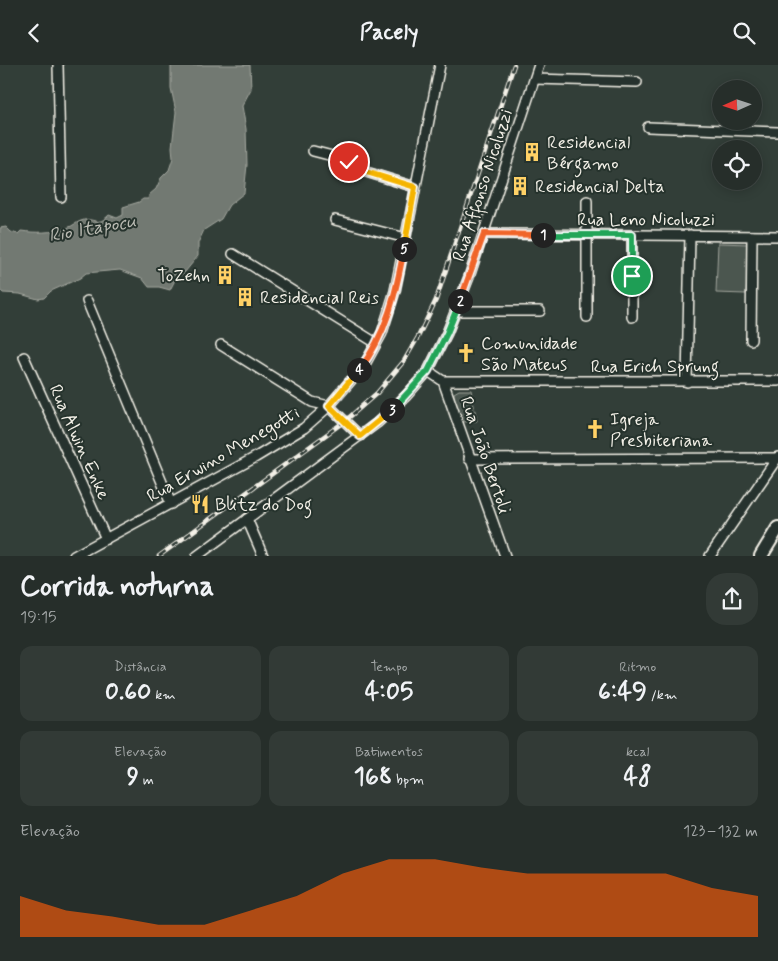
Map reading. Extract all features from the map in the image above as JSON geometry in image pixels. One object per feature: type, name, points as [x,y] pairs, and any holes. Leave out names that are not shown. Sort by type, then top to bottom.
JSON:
[{"type":"highway","points":[[760,556],[778,528]]},
{"type":"street","points":[[58,65],[61,197]]},
{"type":"street","name":"Rua Erwino Menegotti","points":[[74,556],[171,504],[304,428],[329,406],[364,364],[388,318],[406,238],[440,65]]},
{"type":"street","name":"Rua Affonso Nicoluzzi","points":[[197,556],[360,436],[392,410],[428,371],[456,311],[484,234],[539,65]]},
{"type":"street","points":[[535,79],[637,82]]},
{"type":"street","points":[[648,127],[778,132]]},
{"type":"street","points":[[314,151],[344,159],[363,171],[415,187]]},
{"type":"street","points":[[587,201],[587,317]]},
{"type":"street","points":[[335,219],[406,238]]},
{"type":"street","name":"Rua Leno Nicoluzzi","points":[[484,234],[778,236]]},
{"type":"street","points":[[632,235],[632,317]]},
{"type":"street","points":[[687,382],[690,235]]},
{"type":"street","points":[[751,340],[752,235]]},
{"type":"street","points":[[233,254],[376,343]]},
{"type":"street","points":[[87,301],[171,504]]},
{"type":"street","points":[[456,311],[540,311]]},
{"type":"street","points":[[221,345],[312,402],[329,406],[360,436]]},
{"type":"street","name":"Rua Alwin Enke","points":[[24,357],[106,539]]},
{"type":"street","name":"Rua João Bertoli","points":[[428,371],[443,381],[504,556]]},
{"type":"street","name":"Rua Erich Sprung","points":[[443,381],[778,381]]},
{"type":"street","points":[[469,459],[778,457]]},
{"type":"street","points":[[710,556],[778,457]]},
{"type":"street","points":[[247,519],[263,556]]},
{"type":"shaded area","points":[[718,243],[749,244],[746,294],[716,293]]},
{"type":"shaded area","points":[[459,390],[471,390],[477,421],[462,422],[454,393]]},
{"type":"water","name":"Rio Itapocu","points":[[171,65],[250,65],[251,89],[242,106],[246,129],[247,165],[244,193],[229,205],[221,219],[204,230],[198,243],[198,256],[185,272],[176,278],[170,290],[149,287],[142,278],[120,270],[86,273],[80,278],[51,291],[44,298],[38,299],[20,294],[3,293],[0,290],[0,228],[6,227],[11,232],[18,234],[21,231],[50,232],[67,228],[84,220],[102,221],[109,215],[117,218],[123,215],[123,207],[143,199],[148,199],[149,195],[156,189],[161,178],[169,170],[173,158],[172,147],[176,112],[171,88]]},
{"type":"railway","points":[[159,556],[345,421],[377,393],[404,361],[436,300],[514,65]]},
{"type":"place","name":"Residencial Bérgamo","points":[[532,152]]},
{"type":"place","name":"Residencial Delta","points":[[520,186]]},
{"type":"place","name":"ToZehn","points":[[225,275]]},
{"type":"place","name":"Residencial Reis","points":[[245,297]]},
{"type":"place","name":"Comunidade São Mateus","points":[[466,353]]},
{"type":"place","name":"Igreja Presbiteriana","points":[[595,429]]},
{"type":"place","name":"Blitz do Dog","points":[[200,504]]},
{"type":"route","points":[[349,162],[363,171],[415,187],[400,268],[388,318],[382,333],[364,364],[329,406],[360,436],[392,410],[428,371],[456,311],[484,234],[632,235],[632,276]]}]
